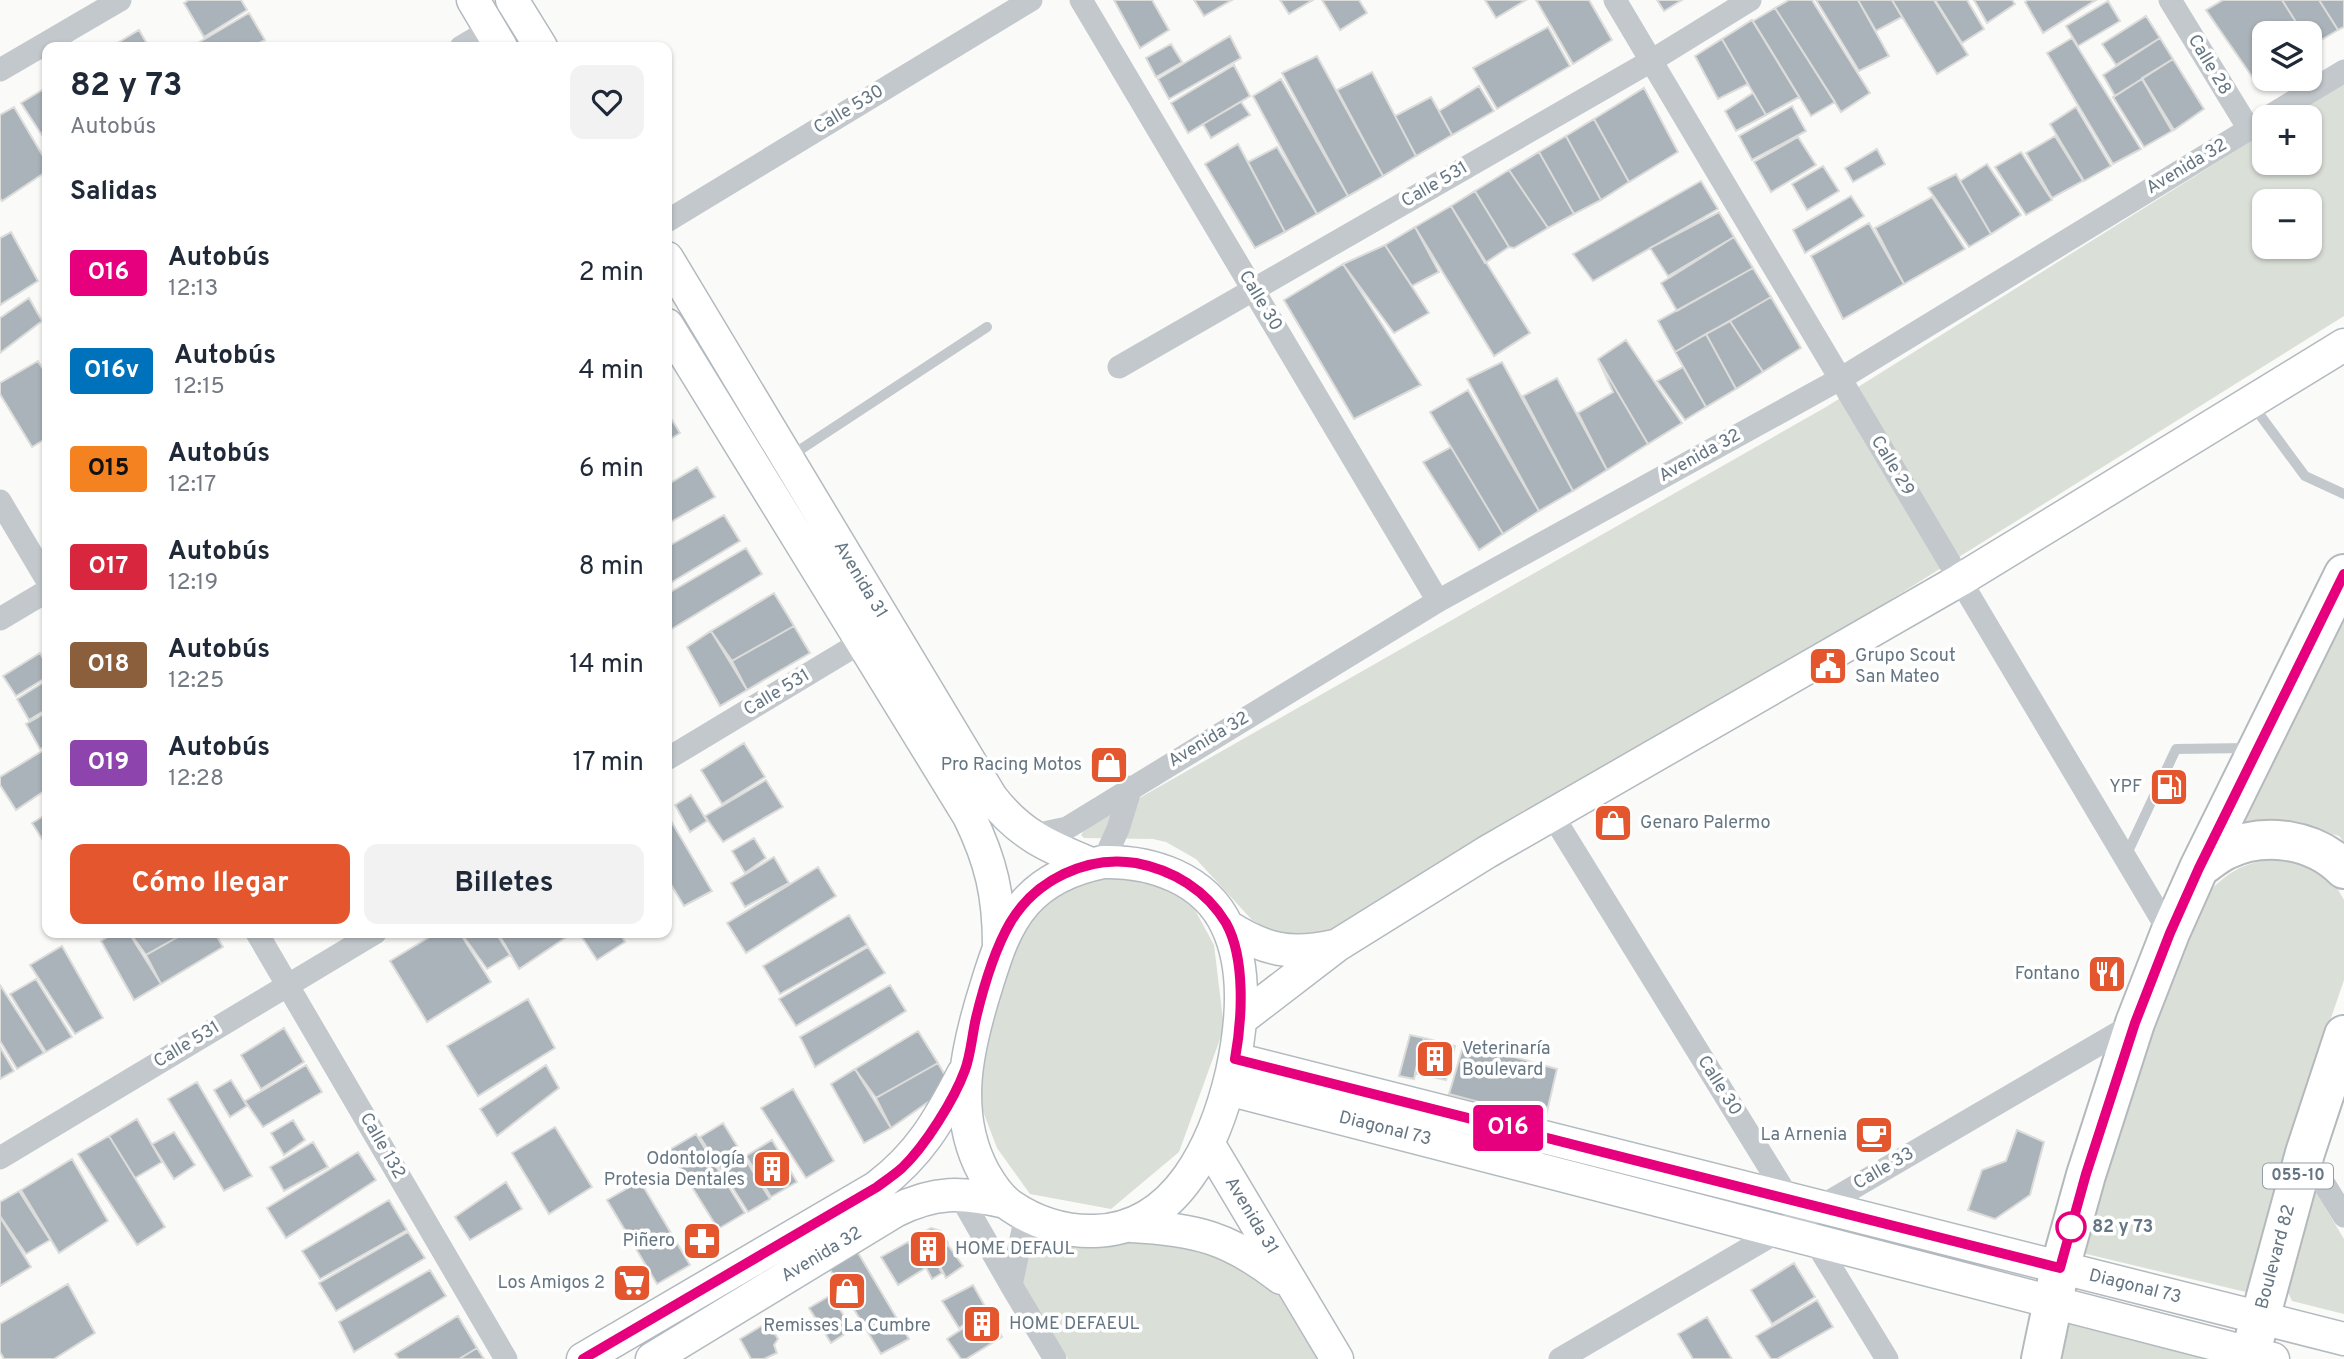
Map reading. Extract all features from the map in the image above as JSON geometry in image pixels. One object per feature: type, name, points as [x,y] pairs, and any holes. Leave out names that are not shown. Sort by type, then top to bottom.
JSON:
[{"type":"highway","points":[[2041,1359],[2086,1174],[2135,1023],[2199,868],[2344,574]]},
{"type":"highway","points":[[2199,868],[2226,850],[2253,841],[2282,840],[2311,847],[2336,861],[2344,869]]},
{"type":"highway","name":"Boulevard 82","points":[[2258,1347],[2305,1153],[2344,1035]]},
{"type":"main road","points":[[473,0],[496,38]]},
{"type":"main road","points":[[512,0],[538,42]]},
{"type":"main road","name":"Avenida 31","points":[[672,266],[787,458],[981,839],[996,891],[999,947]]},
{"type":"main road","name":"Avenida 31","points":[[672,332],[875,634],[1003,814],[1030,836],[1097,863]]},
{"type":"main road","points":[[1241,1018],[1336,946],[1551,813],[1960,580],[2344,345]]},
{"type":"main road","points":[[1015,1209],[989,1182],[968,1131],[964,1101],[965,1070],[976,1017],[999,947],[1010,923],[1025,902],[1044,885],[1066,872],[1097,863],[1128,862],[1152,866],[1175,875],[1195,888],[1213,906],[1227,926],[1236,956],[1241,1018],[1231,1074],[1208,1143],[1196,1167],[1180,1189],[1160,1208],[1131,1226]]},
{"type":"main road","points":[[1227,926],[1246,939],[1268,948],[1290,952],[1314,951],[1336,946]]},
{"type":"main road","name":"Avenida 32","points":[[583,1359],[877,1187],[902,1168],[923,1143],[965,1070]]},
{"type":"main road","name":"Diagonal 73","points":[[1231,1074],[2057,1285],[2258,1347],[2344,1339]]},
{"type":"main road","name":"Avenida 31","points":[[1208,1143],[1337,1359]]},
{"type":"main road","name":"Avenida 32","points":[[652,1359],[917,1200],[959,1194],[1015,1209],[1053,1226],[1081,1231],[1110,1231],[1131,1226]]},
{"type":"main road","name":"Avenida 31","points":[[1131,1226],[1184,1231],[1217,1239],[1237,1247],[1261,1262],[1295,1289]]},
{"type":"street","points":[[48,42],[120,0]]},
{"type":"street","name":"Calle 530","points":[[672,218],[1031,0]]},
{"type":"street","name":"Calle 30","points":[[1081,0],[1438,601]]},
{"type":"street","name":"Calle 29","points":[[1615,0],[2170,933]]},
{"type":"street","name":"Calle 531","points":[[1119,367],[1651,61],[1750,0]]},
{"type":"street","name":"Calle 28","points":[[2170,0],[2252,111]]},
{"type":"street","points":[[0,70],[42,46]]},
{"type":"street","name":"Avenida 32","points":[[2288,105],[2344,71]]},
{"type":"street","name":"Avenida 32","points":[[1030,836],[1067,828],[1438,601],[1840,379],[2252,127]]},
{"type":"street","points":[[0,501],[42,572]]},
{"type":"street","points":[[0,619],[42,594]]},
{"type":"street","name":"Calle 531","points":[[672,756],[875,634]]},
{"type":"street","points":[[1097,863],[1118,829],[1131,787]]},
{"type":"street","name":"Calle 30","points":[[1551,813],[1887,1359]]},
{"type":"street","name":"Calle 132","points":[[260,938],[506,1359]]},
{"type":"street","name":"Calle 531","points":[[0,1158],[366,938]]},
{"type":"street","name":"Calle 33","points":[[1560,1359],[2135,1023]]},
{"type":"street","points":[[2305,1153],[2344,1216]]},
{"type":"street","points":[[959,1194],[1055,1359]]},
{"type":"street","points":[[1011,1285],[1015,1209]]},
{"type":"lane","points":[[787,458],[987,327]]},
{"type":"lane","points":[[2250,402],[2305,476],[2344,494]]},
{"type":"lane","points":[[2125,858],[2176,749],[2259,747]]},
{"type":"shaded area","points":[[2344,83],[2344,316],[1505,841],[1335,931],[1303,939],[1272,931],[1252,920],[1196,859],[1166,842],[1153,839],[1084,838],[1081,835],[1085,829],[1826,407],[2252,141],[2252,175],[2322,175],[2322,105],[2308,105]]},
{"type":"shaded area","points":[[2344,592],[2344,842],[2339,836],[2293,822],[2238,826]]},
{"type":"shaded area","points":[[2282,858],[2320,870],[2344,900],[2344,980],[2284,1155],[2250,1293],[2078,1252],[2087,1214],[2198,904],[2234,871],[2255,863]]},
{"type":"shaded area","points":[[1082,867],[1183,888],[1214,945],[1224,1028],[1179,1152],[1111,1209],[1030,1194],[997,1148],[974,1088],[992,984],[1032,918]]},
{"type":"shaded area","points":[[2311,1184],[2344,1239],[2344,1314],[2292,1301],[2283,1281]]},
{"type":"shaded area","points":[[1180,1232],[1261,1266],[1317,1359],[1068,1359],[1018,1278],[1023,1259],[1037,1241]]},
{"type":"shaded area","points":[[2065,1319],[2215,1359],[2056,1359]]},
{"type":"building","points":[[189,0],[241,0],[247,10],[204,37],[184,3]]},
{"type":"building","points":[[1114,0],[1152,0],[1169,30],[1140,48]]},
{"type":"building","points":[[1194,0],[1232,0],[1204,16]]},
{"type":"building","points":[[1280,0],[1313,0],[1289,14]]},
{"type":"building","points":[[1322,0],[1359,0],[1367,13],[1340,30]]},
{"type":"building","points":[[1485,0],[1526,0],[1496,18]]},
{"type":"building","points":[[1536,0],[1589,0],[1612,40],[1573,64]]},
{"type":"building","points":[[1657,0],[1682,0],[1664,11]]},
{"type":"building","points":[[1789,0],[1812,0],[1870,93],[1841,112],[1775,8]]},
{"type":"building","points":[[1816,0],[1858,0],[1889,56],[1859,71]]},
{"type":"building","points":[[1858,0],[1892,0],[1902,17],[1876,31]]},
{"type":"building","points":[[1892,0],[1934,0],[1968,55],[1937,74]]},
{"type":"building","points":[[1935,0],[1967,0],[1984,29],[1962,43]]},
{"type":"building","points":[[1974,0],[2012,0],[2015,4],[1987,23]]},
{"type":"building","points":[[2096,0],[2043,33],[2025,2]]},
{"type":"building","points":[[2223,0],[2282,0],[2295,21],[2252,21],[2252,77],[2206,10]]},
{"type":"building","points":[[2282,0],[2319,0],[2338,30],[2322,39],[2322,21],[2295,21]]},
{"type":"building","points":[[2319,0],[2344,0],[2344,27],[2338,30]]},
{"type":"building","points":[[2108,1],[2120,21],[2078,46],[2066,26]]},
{"type":"building","points":[[1775,8],[1835,102],[1811,116],[1753,21]]},
{"type":"building","points":[[249,13],[265,40],[261,42],[200,42]]},
{"type":"building","points":[[2146,16],[2160,38],[2116,65],[2102,44]]},
{"type":"building","points":[[1752,20],[1799,97],[1766,115],[1722,39]]},
{"type":"building","points":[[1548,27],[1570,66],[1497,109],[1473,68]]},
{"type":"building","points":[[139,30],[146,42],[119,42]]},
{"type":"building","points":[[1230,36],[1241,58],[1169,99],[1158,79]]},
{"type":"building","points":[[2072,38],[2141,149],[2113,164],[2047,53]]},
{"type":"building","points":[[2160,38],[2173,59],[2115,96],[2103,75]]},
{"type":"building","points":[[1722,39],[1748,84],[1718,99],[1695,56]]},
{"type":"building","points":[[1171,44],[1182,62],[1156,77],[1146,58]]},
{"type":"building","points":[[1317,56],[1383,176],[1348,196],[1282,73]]},
{"type":"building","points":[[2173,59],[2204,109],[2174,130],[2142,78]]},
{"type":"building","points":[[1234,65],[1250,96],[1188,133],[1171,103]]},
{"type":"building","points":[[1372,72],[1416,156],[1383,176],[1337,90]]},
{"type":"building","points":[[1281,79],[1348,196],[1317,214],[1253,96]]},
{"type":"building","points":[[2142,79],[2172,131],[2144,147],[2113,97]]},
{"type":"building","points":[[1479,86],[1494,111],[1452,135],[1439,111]]},
{"type":"building","points":[[1644,88],[1678,152],[1629,182],[1594,119]]},
{"type":"building","points":[[42,90],[42,135],[21,103]]},
{"type":"building","points":[[1753,93],[1766,115],[1736,131],[1725,111]]},
{"type":"building","points":[[1431,97],[1452,135],[1416,156],[1395,116]]},
{"type":"building","points":[[1241,102],[1250,115],[1211,138],[1203,124]]},
{"type":"building","points":[[1792,106],[1806,131],[1752,160],[1739,136]]},
{"type":"building","points":[[14,107],[42,155],[42,174],[2,201],[0,198],[0,115]]},
{"type":"building","points":[[2076,107],[2111,166],[2084,181],[2050,124]]},
{"type":"building","points":[[1594,119],[1629,182],[1601,200],[1566,136]]},
{"type":"building","points":[[1566,136],[1601,200],[1574,214],[1539,152]]},
{"type":"building","points":[[2055,136],[2083,181],[2052,198],[2026,153]]},
{"type":"building","points":[[1798,137],[1816,165],[1771,192],[1754,162]]},
{"type":"building","points":[[1238,144],[1285,232],[1255,248],[1205,164]]},
{"type":"building","points":[[1277,147],[1317,214],[1285,232],[1248,162]]},
{"type":"building","points":[[1877,149],[1885,164],[1853,182],[1845,168]]},
{"type":"building","points":[[1539,152],[1574,214],[1548,228],[1509,170]]},
{"type":"building","points":[[2021,152],[2052,200],[2026,215],[1995,167]]},
{"type":"building","points":[[1987,164],[2021,215],[1991,234],[1960,181]]},
{"type":"building","points":[[1823,166],[1839,191],[1807,210],[1792,184]]},
{"type":"building","points":[[1509,170],[1548,228],[1514,248],[1509,247],[1475,191]]},
{"type":"building","points":[[1956,174],[1991,234],[1969,247],[1928,188]]},
{"type":"building","points":[[1701,181],[1718,209],[1593,281],[1573,254]]},
{"type":"building","points":[[1475,191],[1509,247],[1485,263],[1451,206]]},
{"type":"building","points":[[1851,196],[1864,216],[1805,253],[1793,230]]},
{"type":"building","points":[[1932,197],[1965,249],[1904,284],[1875,228]]},
{"type":"building","points":[[1451,206],[1530,333],[1494,356],[1415,227]]},
{"type":"building","points":[[1719,212],[1734,237],[1668,276],[1650,248]]},
{"type":"building","points":[[1869,223],[1904,284],[1843,319],[1811,256]]},
{"type":"building","points":[[1415,227],[1439,272],[1412,286],[1385,245]]},
{"type":"building","points":[[11,232],[38,281],[0,305],[0,238]]},
{"type":"building","points":[[1734,237],[1753,268],[1677,311],[1661,283]]},
{"type":"building","points":[[1385,245],[1429,313],[1394,333],[1343,264]]},
{"type":"building","points":[[1343,264],[1421,385],[1354,419],[1284,300]]},
{"type":"building","points":[[1753,268],[1771,297],[1675,352],[1658,321]]},
{"type":"building","points":[[1771,297],[1801,348],[1763,372],[1730,321]]},
{"type":"building","points":[[29,298],[42,321],[0,353],[0,318]]},
{"type":"building","points":[[1730,321],[1763,372],[1736,389],[1706,334]]},
{"type":"building","points":[[1706,334],[1736,389],[1706,407],[1675,352]]},
{"type":"building","points":[[1626,340],[1682,423],[1648,444],[1598,359]]},
{"type":"building","points":[[1598,359],[1648,444],[1607,470],[1578,413],[1613,392]]},
{"type":"building","points":[[38,361],[42,368],[42,441],[32,447],[0,394],[0,383]]},
{"type":"building","points":[[1502,362],[1573,491],[1539,511],[1467,379]]},
{"type":"building","points":[[1683,367],[1706,407],[1685,420],[1657,381]]},
{"type":"building","points":[[1557,378],[1607,470],[1573,491],[1523,396]]},
{"type":"building","points":[[1468,390],[1539,511],[1503,534],[1430,412]]},
{"type":"building","points":[[672,420],[680,433],[672,438]]},
{"type":"building","points":[[1451,447],[1503,534],[1479,550],[1423,462]]},
{"type":"building","points":[[697,467],[715,497],[672,521],[672,482]]},
{"type":"building","points":[[724,515],[740,541],[672,582],[672,544]]},
{"type":"building","points":[[746,548],[762,574],[672,629],[672,591]]},
{"type":"building","points":[[774,593],[794,626],[732,661],[711,631]]},
{"type":"building","points":[[794,626],[810,653],[747,690],[732,661]]},
{"type":"building","points":[[711,631],[747,690],[720,706],[687,647]]},
{"type":"building","points":[[40,653],[42,680],[16,696],[3,676]]},
{"type":"building","points":[[42,683],[42,712],[29,720],[17,699]]},
{"type":"building","points":[[42,715],[42,748],[40,749],[26,724]]},
{"type":"building","points":[[744,743],[765,777],[722,804],[701,770]]},
{"type":"building","points":[[42,751],[42,792],[16,810],[0,785],[0,777]]},
{"type":"building","points":[[766,780],[783,807],[723,842],[705,816]]},
{"type":"building","points":[[691,795],[707,821],[690,832],[675,805]]},
{"type":"building","points":[[42,817],[42,839],[32,823]]},
{"type":"building","points":[[672,823],[712,891],[684,906],[672,886]]},
{"type":"building","points":[[754,838],[766,858],[745,873],[732,851]]},
{"type":"building","points":[[774,857],[789,883],[745,907],[731,883]]},
{"type":"building","points":[[818,867],[836,896],[746,953],[727,923]]},
{"type":"building","points":[[849,915],[867,945],[780,994],[763,966]]},
{"type":"building","points":[[106,938],[132,938],[161,984],[134,1000],[101,941]]},
{"type":"building","points":[[134,938],[176,938],[146,955]]},
{"type":"building","points":[[176,938],[218,938],[223,947],[161,984],[146,955]]},
{"type":"building","points":[[428,938],[463,938],[491,982],[427,1022],[390,961]]},
{"type":"building","points":[[465,938],[499,938],[510,955],[487,969]]},
{"type":"building","points":[[501,938],[565,938],[519,969]]},
{"type":"building","points":[[582,938],[623,938],[625,942],[597,960]]},
{"type":"building","points":[[62,946],[103,1018],[75,1034],[30,965]]},
{"type":"building","points":[[868,947],[885,973],[796,1026],[779,999]]},
{"type":"building","points":[[36,979],[72,1037],[46,1052],[10,994]]},
{"type":"building","points":[[0,985],[44,1053],[17,1069],[0,1041]]},
{"type":"building","points":[[890,985],[906,1011],[815,1067],[800,1037]]},
{"type":"building","points":[[528,999],[555,1048],[478,1096],[447,1046]]},
{"type":"building","points":[[284,1028],[304,1062],[261,1089],[241,1055]]},
{"type":"building","points":[[918,1031],[938,1063],[876,1098],[855,1069]]},
{"type":"building","points":[[1410,1035],[1424,1038],[1414,1079],[1399,1076]]},
{"type":"building","name":"Veterinaría Boulevard","points":[[1424,1038],[1455,1046],[1446,1080],[1415,1073]]},
{"type":"building","points":[[1464,1043],[1557,1069],[1545,1120],[1449,1094]]},
{"type":"building","points":[[0,1047],[14,1071],[0,1079]]},
{"type":"building","points":[[938,1063],[951,1086],[891,1128],[876,1098]]},
{"type":"building","points":[[306,1065],[322,1092],[263,1127],[245,1101]]},
{"type":"building","points":[[546,1065],[559,1088],[497,1136],[480,1109]]},
{"type":"building","points":[[855,1069],[891,1128],[864,1143],[831,1084]]},
{"type":"building","points":[[231,1080],[247,1106],[230,1117],[214,1090]]},
{"type":"building","points":[[197,1082],[252,1176],[224,1191],[168,1099]]},
{"type":"building","points":[[793,1089],[834,1161],[806,1178],[761,1108]]},
{"type":"building","points":[[137,1119],[162,1162],[135,1178],[109,1136]]},
{"type":"building","points":[[293,1120],[305,1140],[284,1155],[271,1133]]},
{"type":"building","points":[[723,1123],[770,1199],[748,1212],[700,1137]]},
{"type":"building","points":[[555,1127],[592,1187],[549,1214],[512,1153]]},
{"type":"building","points":[[2017,1130],[2044,1142],[2030,1195],[1995,1219],[1968,1210],[1982,1170],[2006,1161]]},
{"type":"building","points":[[174,1132],[195,1165],[174,1179],[152,1144]]},
{"type":"building","points":[[696,1134],[745,1213],[718,1229],[669,1150]]},
{"type":"building","points":[[109,1136],[165,1227],[137,1245],[78,1154]]},
{"type":"building","name":"Odontología Protesia Dentales","points":[[772,1140],[797,1182],[771,1197],[746,1156]]},
{"type":"building","points":[[313,1142],[328,1167],[284,1191],[270,1167]]},
{"type":"building","points":[[358,1152],[376,1180],[286,1238],[267,1208]]},
{"type":"building","points":[[72,1159],[108,1221],[59,1253],[21,1190]]},
{"type":"building","points":[[640,1181],[690,1265],[657,1284],[607,1200]]},
{"type":"building","points":[[506,1182],[522,1209],[470,1240],[455,1217]]},
{"type":"building","points":[[19,1191],[50,1240],[26,1254],[0,1216],[0,1202]]},
{"type":"building","points":[[389,1200],[407,1230],[320,1279],[302,1251]]},
{"type":"building","points":[[0,1217],[31,1267],[0,1286]]},
{"type":"building","name":"HOME DEFAUL","points":[[931,1228],[941,1231],[948,1243],[932,1255],[942,1273],[932,1279],[911,1239]]},
{"type":"building","points":[[408,1232],[425,1258],[336,1311],[319,1283]]},
{"type":"building","points":[[908,1242],[924,1269],[898,1285],[881,1257]]},
{"type":"building","points":[[948,1245],[963,1266],[946,1278],[935,1256]]},
{"type":"building","points":[[854,1246],[909,1339],[881,1354],[826,1263]]},
{"type":"building","points":[[1794,1263],[1815,1297],[1772,1324],[1751,1290]]},
{"type":"building","points":[[430,1270],[446,1296],[354,1352],[339,1322]]},
{"type":"building","points":[[68,1284],[95,1333],[54,1359],[4,1359],[0,1352],[0,1324]]},
{"type":"building","name":"HOME DEFAEUL","points":[[973,1285],[987,1310],[959,1328],[942,1301]]},
{"type":"building","points":[[831,1295],[852,1329],[831,1343],[809,1308]]},
{"type":"building","points":[[1817,1300],[1833,1327],[1777,1359],[1771,1359],[1756,1336]]},
{"type":"building","name":"HOME DEFAEUL","points":[[988,1312],[1002,1337],[966,1359],[961,1359],[947,1339]]},
{"type":"building","points":[[458,1316],[477,1348],[459,1359],[399,1359],[395,1354]]},
{"type":"building","points":[[1707,1317],[1732,1359],[1693,1359],[1678,1334]]},
{"type":"building","points":[[768,1322],[778,1339],[774,1345],[777,1353],[764,1359],[751,1359],[740,1339]]},
{"type":"building","points":[[477,1348],[484,1359],[459,1359]]},
{"type":"bus line","name":"O16","points":[[583,1359],[877,1187],[902,1168],[923,1143],[965,1070],[976,1017],[999,947],[1010,923],[1025,902],[1044,885],[1066,872],[1103,862],[1152,866],[1175,875],[1195,888],[1213,906],[1227,926],[1236,956],[1240,987],[1241,1018],[1235,1059],[2060,1268],[2086,1174],[2135,1023],[2170,933],[2199,868],[2344,574]]},
{"type":"place","name":"Grupo Scout San Mateo","points":[[1828,666]]},
{"type":"place","name":"Pro Racing Motos","points":[[1109,765]]},
{"type":"place","name":"YPF","points":[[2169,787]]},
{"type":"place","name":"Genaro Palermo","points":[[1613,823]]},
{"type":"place","name":"Fontano","points":[[2107,974]]},
{"type":"place","name":"Veterinaría Boulevard","points":[[1435,1059]]},
{"type":"place","name":"La Arnenia","points":[[1874,1135]]},
{"type":"place","name":"Odontología Protesia Dentales","points":[[772,1169]]},
{"type":"place","name":"82 y 73","points":[[2071,1227]]},
{"type":"place","name":"Piñero","points":[[702,1241]]},
{"type":"place","name":"HOME DEFAUL","points":[[928,1249]]},
{"type":"place","name":"Los Amigos 2","points":[[632,1283]]},
{"type":"place","name":"Remisses La Cumbre","points":[[847,1291]]},
{"type":"place","name":"HOME DEFAEUL","points":[[982,1324]]}]
